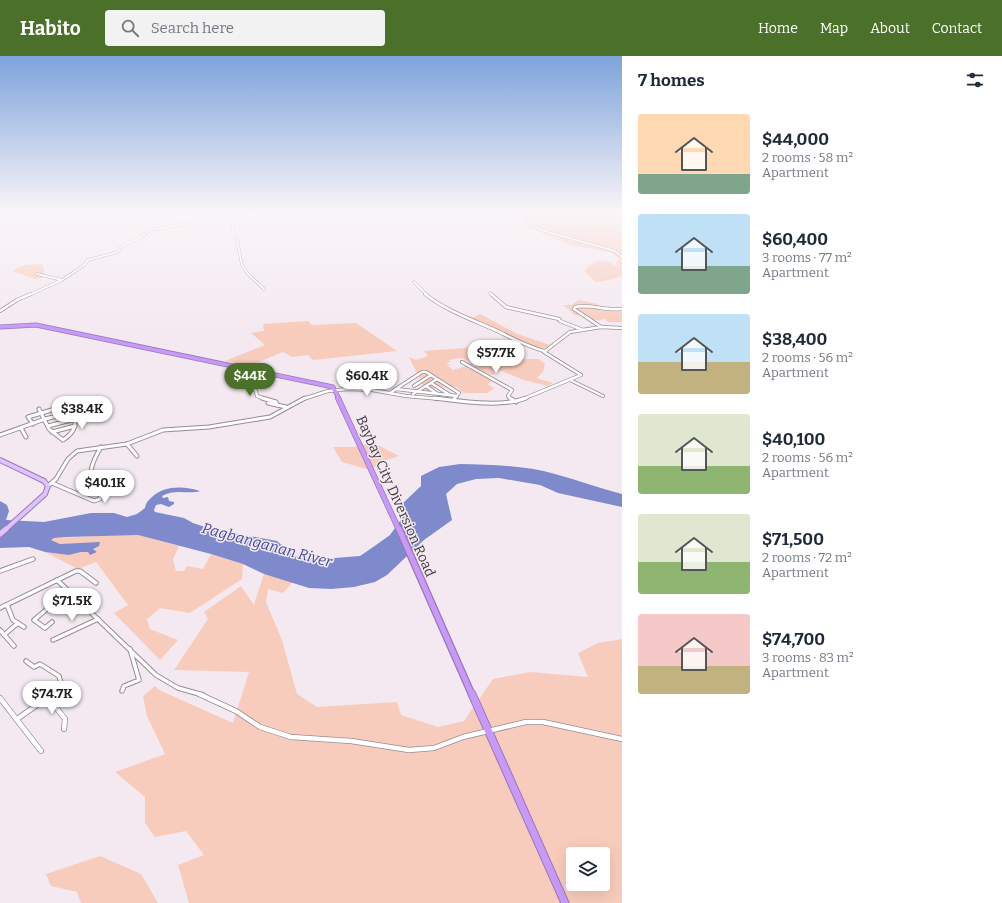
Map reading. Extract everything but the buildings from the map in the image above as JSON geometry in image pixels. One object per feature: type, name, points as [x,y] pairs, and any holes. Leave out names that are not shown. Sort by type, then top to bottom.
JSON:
[{"type":"highway","points":[[0,326],[36,325],[332,386],[335,390]]},
{"type":"highway","name":"Baybay City Diversion Road","points":[[335,390],[392,513],[412,562],[488,731],[532,824],[565,903]]},
{"type":"main road","points":[[0,460],[44,481],[48,486],[44,495],[0,534]]},
{"type":"street","points":[[1,309],[62,280],[83,266],[88,260],[118,252]]},
{"type":"street","points":[[239,252],[242,265],[248,274],[264,289]]},
{"type":"street","points":[[37,274],[62,280]]},
{"type":"street","points":[[48,486],[52,483],[73,454],[82,450],[127,444],[163,430],[209,427],[269,417],[305,398],[335,390],[372,390],[406,396],[430,397],[464,402],[516,402],[580,376],[581,373],[544,351],[513,339],[462,315],[427,296],[414,282]]},
{"type":"street","points":[[490,293],[506,307],[560,319],[560,321],[585,330]]},
{"type":"street","points":[[601,327],[574,309],[575,307],[582,306],[610,310],[622,309]]},
{"type":"street","points":[[544,351],[566,333],[601,327],[622,328]]},
{"type":"street","points":[[462,362],[512,390],[508,396],[516,402]]},
{"type":"street","points":[[390,393],[396,388],[422,372],[426,372],[459,393],[456,398],[419,390],[396,388]]},
{"type":"street","points":[[414,386],[431,375]]},
{"type":"street","points":[[413,394],[437,379]]},
{"type":"street","points":[[570,380],[603,396]]},
{"type":"street","points":[[407,382],[419,390]]},
{"type":"street","points":[[431,383],[451,396]]},
{"type":"street","points":[[256,385],[251,387],[256,391],[257,396],[276,402],[277,405]]},
{"type":"street","points":[[426,386],[437,394]]},
{"type":"street","points":[[268,403],[286,408]]},
{"type":"street","points":[[39,408],[52,432],[63,440],[73,435],[75,420],[73,407]]},
{"type":"street","points":[[33,424],[28,417],[54,409]]},
{"type":"street","points":[[0,435],[45,419],[74,412]]},
{"type":"street","points":[[48,426],[75,420]]},
{"type":"street","points":[[52,432],[75,426]]},
{"type":"street","points":[[21,428],[26,437]]},
{"type":"street","points":[[127,444],[137,456]]},
{"type":"street","points":[[52,483],[94,501],[100,499],[100,492],[90,483],[90,478],[94,457],[101,447]]},
{"type":"street","points":[[0,570],[33,559]]},
{"type":"street","points":[[0,608],[78,570],[96,583]]},
{"type":"street","points":[[57,580],[156,675],[178,688],[203,695],[236,711],[260,727],[291,737],[351,742],[409,750],[434,748],[463,736],[526,722],[543,722],[622,739]]},
{"type":"street","points":[[52,622],[45,628],[34,620],[68,591]]},
{"type":"street","points":[[7,605],[13,620],[24,627]]},
{"type":"street","points":[[53,640],[98,619]]},
{"type":"street","points":[[4,635],[18,624]]},
{"type":"street","points":[[0,630],[14,646]]},
{"type":"street","points":[[122,691],[124,686],[139,680],[130,649]]},
{"type":"street","points":[[17,719],[48,697],[49,693],[61,683],[60,675],[40,664],[34,667],[26,661]]},
{"type":"street","points":[[48,697],[65,719],[64,729]]},
{"type":"street","points":[[0,698],[41,751]]},
{"type":"shaded area","points":[[604,252],[622,252],[622,278],[619,277],[596,282],[585,272],[586,269],[595,262],[601,261],[617,266],[616,262],[619,259],[612,253]]},
{"type":"shaded area","points":[[42,264],[46,277],[35,279],[12,271],[25,265]]},
{"type":"shaded area","points":[[579,300],[598,304],[601,311],[622,312],[622,322],[608,322],[605,319],[591,321],[580,314],[576,316],[563,305],[571,305]]},
{"type":"shaded area","points":[[480,314],[515,333],[550,345],[546,348],[536,347],[470,319]]},
{"type":"shaded area","points":[[308,321],[312,325],[356,323],[397,351],[313,360],[308,355],[292,357],[283,352],[249,366],[225,361],[265,345],[251,333],[264,331],[263,324]]},
{"type":"shaded area","points":[[478,347],[511,363],[515,359],[539,359],[545,364],[543,372],[537,378],[553,383],[548,386],[524,380],[496,369],[493,371],[495,374],[491,375],[475,369],[476,364],[469,365],[472,362],[467,360],[464,361],[465,359],[459,358],[449,360],[451,362],[446,363],[450,365],[448,366],[453,370],[466,366],[469,369],[473,368],[492,381],[487,384],[494,388],[488,393],[463,393],[457,387],[435,387],[433,388],[437,394],[427,394],[409,357],[416,360],[428,356],[424,351]]},
{"type":"shaded area","points":[[369,444],[380,446],[399,456],[382,462],[370,470],[342,462],[333,447],[353,447]]},
{"type":"shaded area","points":[[138,535],[179,546],[173,559],[176,571],[184,571],[187,566],[203,569],[211,554],[243,564],[242,579],[190,613],[160,608],[147,619],[150,629],[178,640],[160,660],[114,613],[128,605],[96,562],[78,569],[45,552],[69,555],[81,552],[97,552],[93,549],[100,543],[60,544],[51,540],[54,538]]},
{"type":"shaded area","points":[[264,574],[293,582],[283,593],[268,589],[266,602],[282,640],[297,694],[317,707],[397,702],[401,715],[438,727],[464,721],[493,679],[530,672],[588,677],[578,653],[598,643],[622,639],[622,903],[189,903],[178,865],[204,855],[186,831],[155,837],[145,823],[145,797],[115,772],[165,754],[147,716],[143,696],[155,686],[159,690],[233,723],[249,672],[174,670],[208,619],[204,612],[241,586],[254,605]]},
{"type":"shaded area","points":[[100,856],[141,874],[158,903],[81,903],[77,892],[51,886],[46,874]]},
{"type":"water","name":"Pagbanganan River","points":[[460,464],[520,467],[544,471],[622,494],[622,507],[558,493],[540,485],[499,478],[476,479],[457,484],[446,494],[452,520],[424,540],[387,575],[375,582],[354,587],[331,589],[309,588],[264,574],[243,564],[211,554],[138,535],[66,537],[54,538],[51,540],[60,544],[100,542],[99,546],[93,549],[97,552],[90,555],[88,552],[69,555],[45,552],[29,547],[0,548],[0,501],[7,505],[9,511],[6,520],[44,522],[91,513],[114,513],[127,517],[137,514],[145,508],[146,504],[151,498],[162,491],[174,488],[187,488],[200,491],[172,492],[162,496],[163,498],[168,497],[169,501],[174,502],[174,504],[169,507],[161,504],[156,505],[154,510],[155,512],[184,518],[193,523],[211,529],[277,541],[294,556],[308,559],[322,559],[360,556],[390,535],[400,521],[404,512],[403,503],[421,486],[421,476],[439,467]]}]
